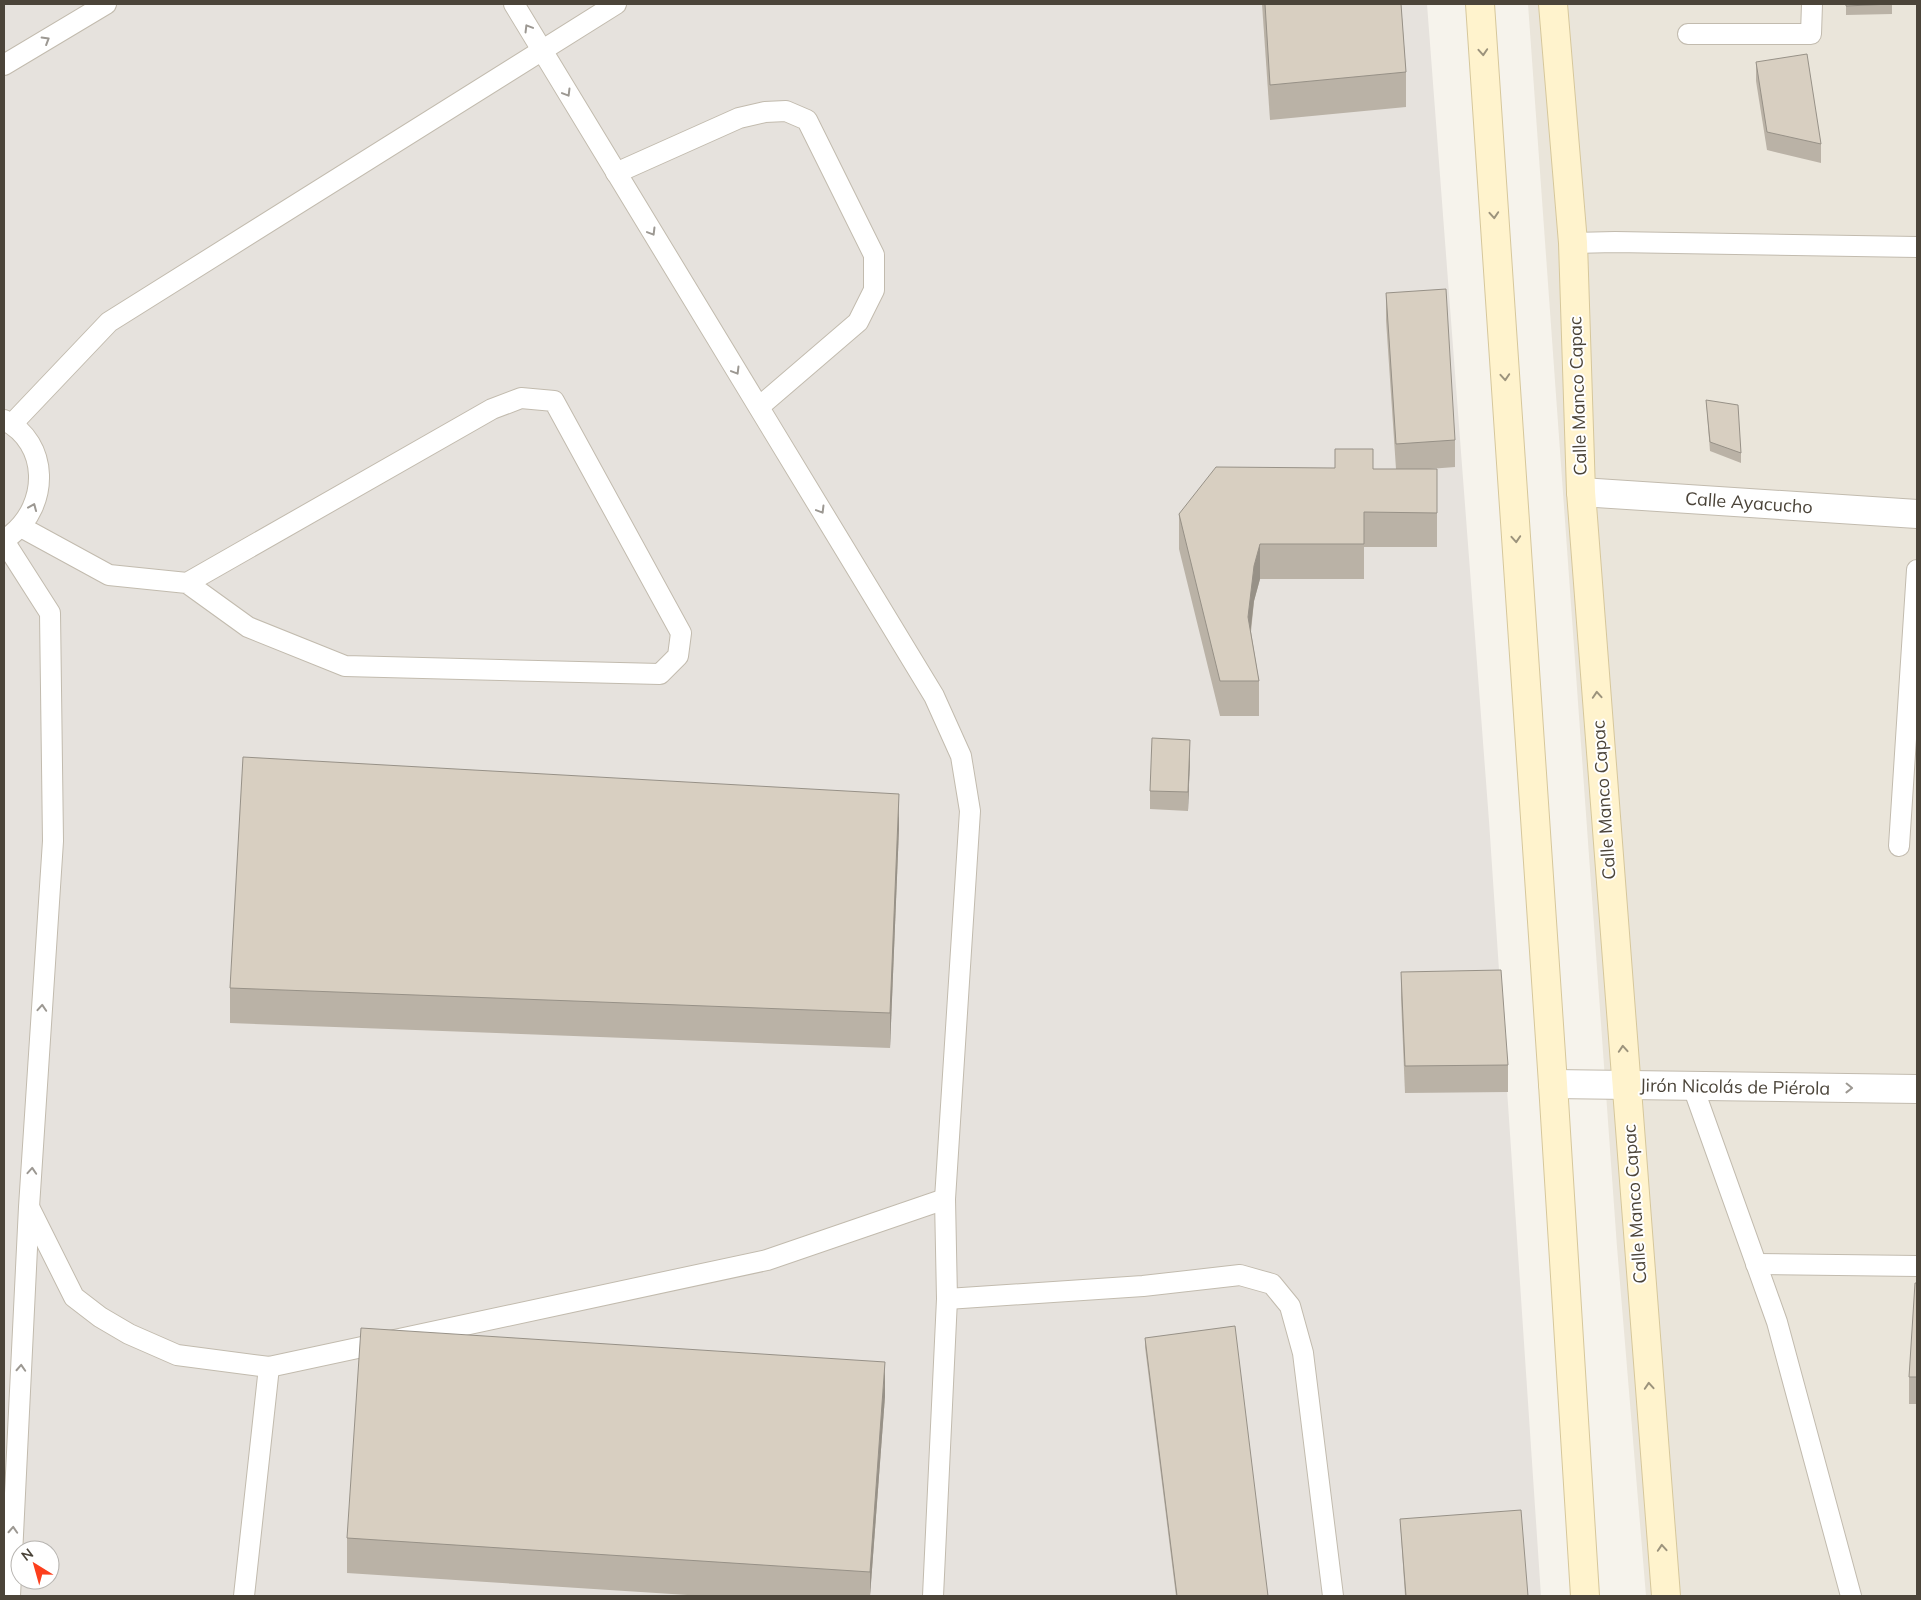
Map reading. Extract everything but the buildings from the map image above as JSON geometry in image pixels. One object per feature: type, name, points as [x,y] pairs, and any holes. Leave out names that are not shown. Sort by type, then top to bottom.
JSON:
[{"type":"main road","points":[[1480,4],[1553,1084],[1585,1596]]},
{"type":"main road","name":"Calle Manco Capac","points":[[1553,4],[1573,243],[1581,492],[1666,1596]]},
{"type":"street","name":"Calle Ayacucho","points":[[1581,492],[1917,514]]},
{"type":"street","name":"Jirón Nicolás de Piérola","points":[[1553,1084],[1917,1089]]},
{"type":"lane","points":[[4,65],[106,4]]},
{"type":"lane","points":[[514,4],[934,696],[961,756],[970,811],[945,1199],[947,1299],[933,1596]]},
{"type":"lane","points":[[10,1596],[29,1207],[53,841],[50,612],[4,541],[22,527],[34,507],[40,485],[38,462],[28,441],[8,422],[109,322],[616,4]]},
{"type":"lane","points":[[1688,34],[1812,34],[1812,4]]},
{"type":"lane","points":[[616,173],[739,118],[765,112],[786,111],[807,120],[874,255],[874,290],[858,322],[758,407]]},
{"type":"lane","points":[[1573,243],[1917,247]]},
{"type":"lane","points":[[22,527],[109,575],[186,584],[248,627],[345,666],[660,674],[678,656],[681,633],[554,401],[522,398],[492,410],[186,584]]},
{"type":"lane","points":[[1899,846],[1917,570]]},
{"type":"lane","points":[[1693,1086],[1777,1322],[1851,1596]]},
{"type":"lane","points":[[29,1207],[74,1297],[100,1317],[129,1334],[177,1355],[269,1366],[767,1260],[945,1199]]},
{"type":"lane","points":[[1756,1264],[1917,1266]]},
{"type":"lane","points":[[947,1299],[1143,1286],[1240,1275],[1272,1284],[1290,1306],[1303,1353],[1333,1596]]},
{"type":"lane","points":[[244,1596],[269,1366]]},
{"type":"shaded area","points":[[4,4],[1427,4],[1489,821],[1541,1596],[4,1596]]},
{"type":"shaded area","points":[[1528,4],[1917,4],[1917,1596],[1646,1596],[1617,1247]]}]
